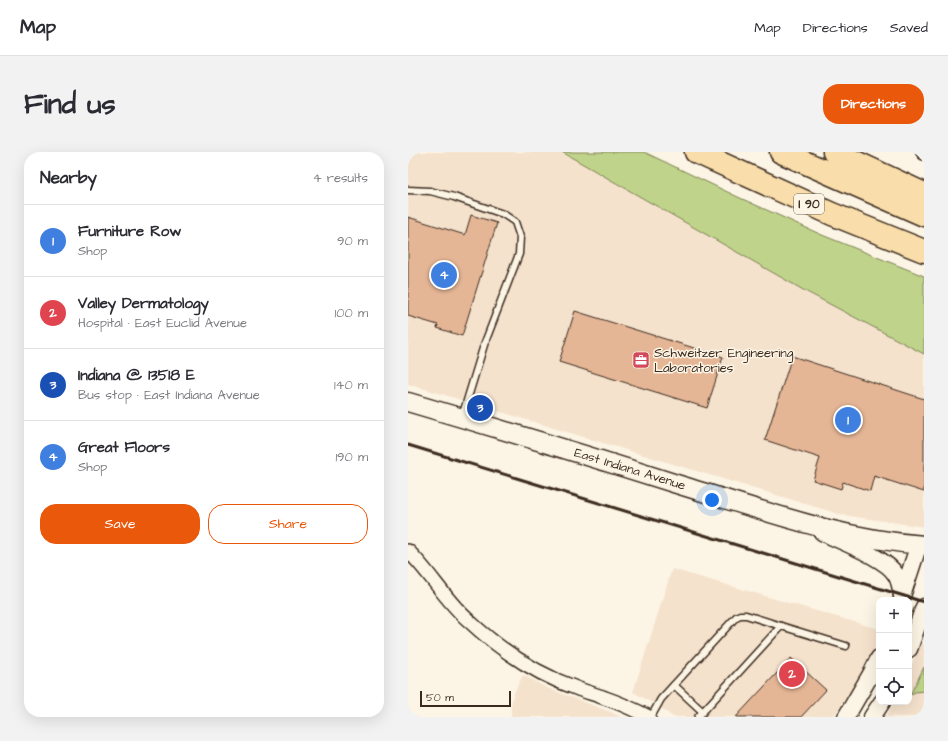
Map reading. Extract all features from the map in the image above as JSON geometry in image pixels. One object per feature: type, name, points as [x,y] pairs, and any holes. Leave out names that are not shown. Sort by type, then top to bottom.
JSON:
[{"type":"highway","name":"I 90","points":[[696,152],[832,214],[924,251]]},
{"type":"highway","points":[[781,152],[924,216]]},
{"type":"highway","points":[[834,152],[924,194]]},
{"type":"main road","name":"East Indiana Avenue","points":[[408,402],[804,523],[866,538],[921,544]]},
{"type":"street","points":[[804,523],[878,559],[890,568],[897,575],[902,597]]},
{"type":"street","points":[[902,597],[921,544]]},
{"type":"street","points":[[408,551],[466,619],[491,640],[517,658],[544,674],[575,688],[604,697],[650,717]]},
{"type":"street","points":[[912,641],[924,607]]},
{"type":"street","points":[[846,717],[876,664]]},
{"type":"street","points":[[872,717],[880,705]]},
{"type":"lane","points":[[408,190],[430,191],[454,197],[502,214],[515,222],[520,237],[519,254],[484,345],[462,418]]},
{"type":"lane","points":[[650,717],[661,699],[736,617],[740,615],[746,615],[846,646]]},
{"type":"lane","points":[[674,685],[700,715],[781,626]]},
{"type":"shaded area","points":[[408,152],[562,152],[805,291],[924,354],[924,527],[842,515],[408,384]]},
{"type":"shaded area","points":[[672,569],[876,628],[876,645],[859,679],[833,717],[673,717],[661,708],[633,692]]},
{"type":"shaded area","points":[[921,644],[924,645],[924,717],[886,717],[892,705],[912,705],[912,664]]},
{"type":"shaded area","points":[[523,675],[547,688],[621,717],[511,717],[511,705],[514,693]]},
{"type":"green space","points":[[562,152],[644,152],[822,235],[924,276],[924,354],[805,291]]},
{"type":"green space","points":[[924,667],[924,691],[912,694]]},
{"type":"building","points":[[471,215],[497,223],[462,336],[437,328],[438,325],[408,316],[408,217],[465,235]]},
{"type":"building","name":"Schweitzer Engineering Laboratories","points":[[575,311],[723,357],[707,408],[559,362]]},
{"type":"building","points":[[792,356],[924,399],[924,492],[874,476],[870,491],[843,482],[841,489],[813,480],[820,458],[765,440]]},
{"type":"building","points":[[791,658],[826,690],[801,717],[736,717]]},
{"type":"railway","points":[[408,445],[924,602]]},
{"type":"place","name":"Great Floors","points":[[444,275]]},
{"type":"place","name":"Schweitzer Engineering Laboratories","points":[[641,360]]},
{"type":"place","name":"Indiana @ 13518 E","points":[[480,408]]},
{"type":"place","name":"Furniture Row","points":[[848,420]]},
{"type":"place","name":"Valley Dermatology","points":[[792,674]]}]
